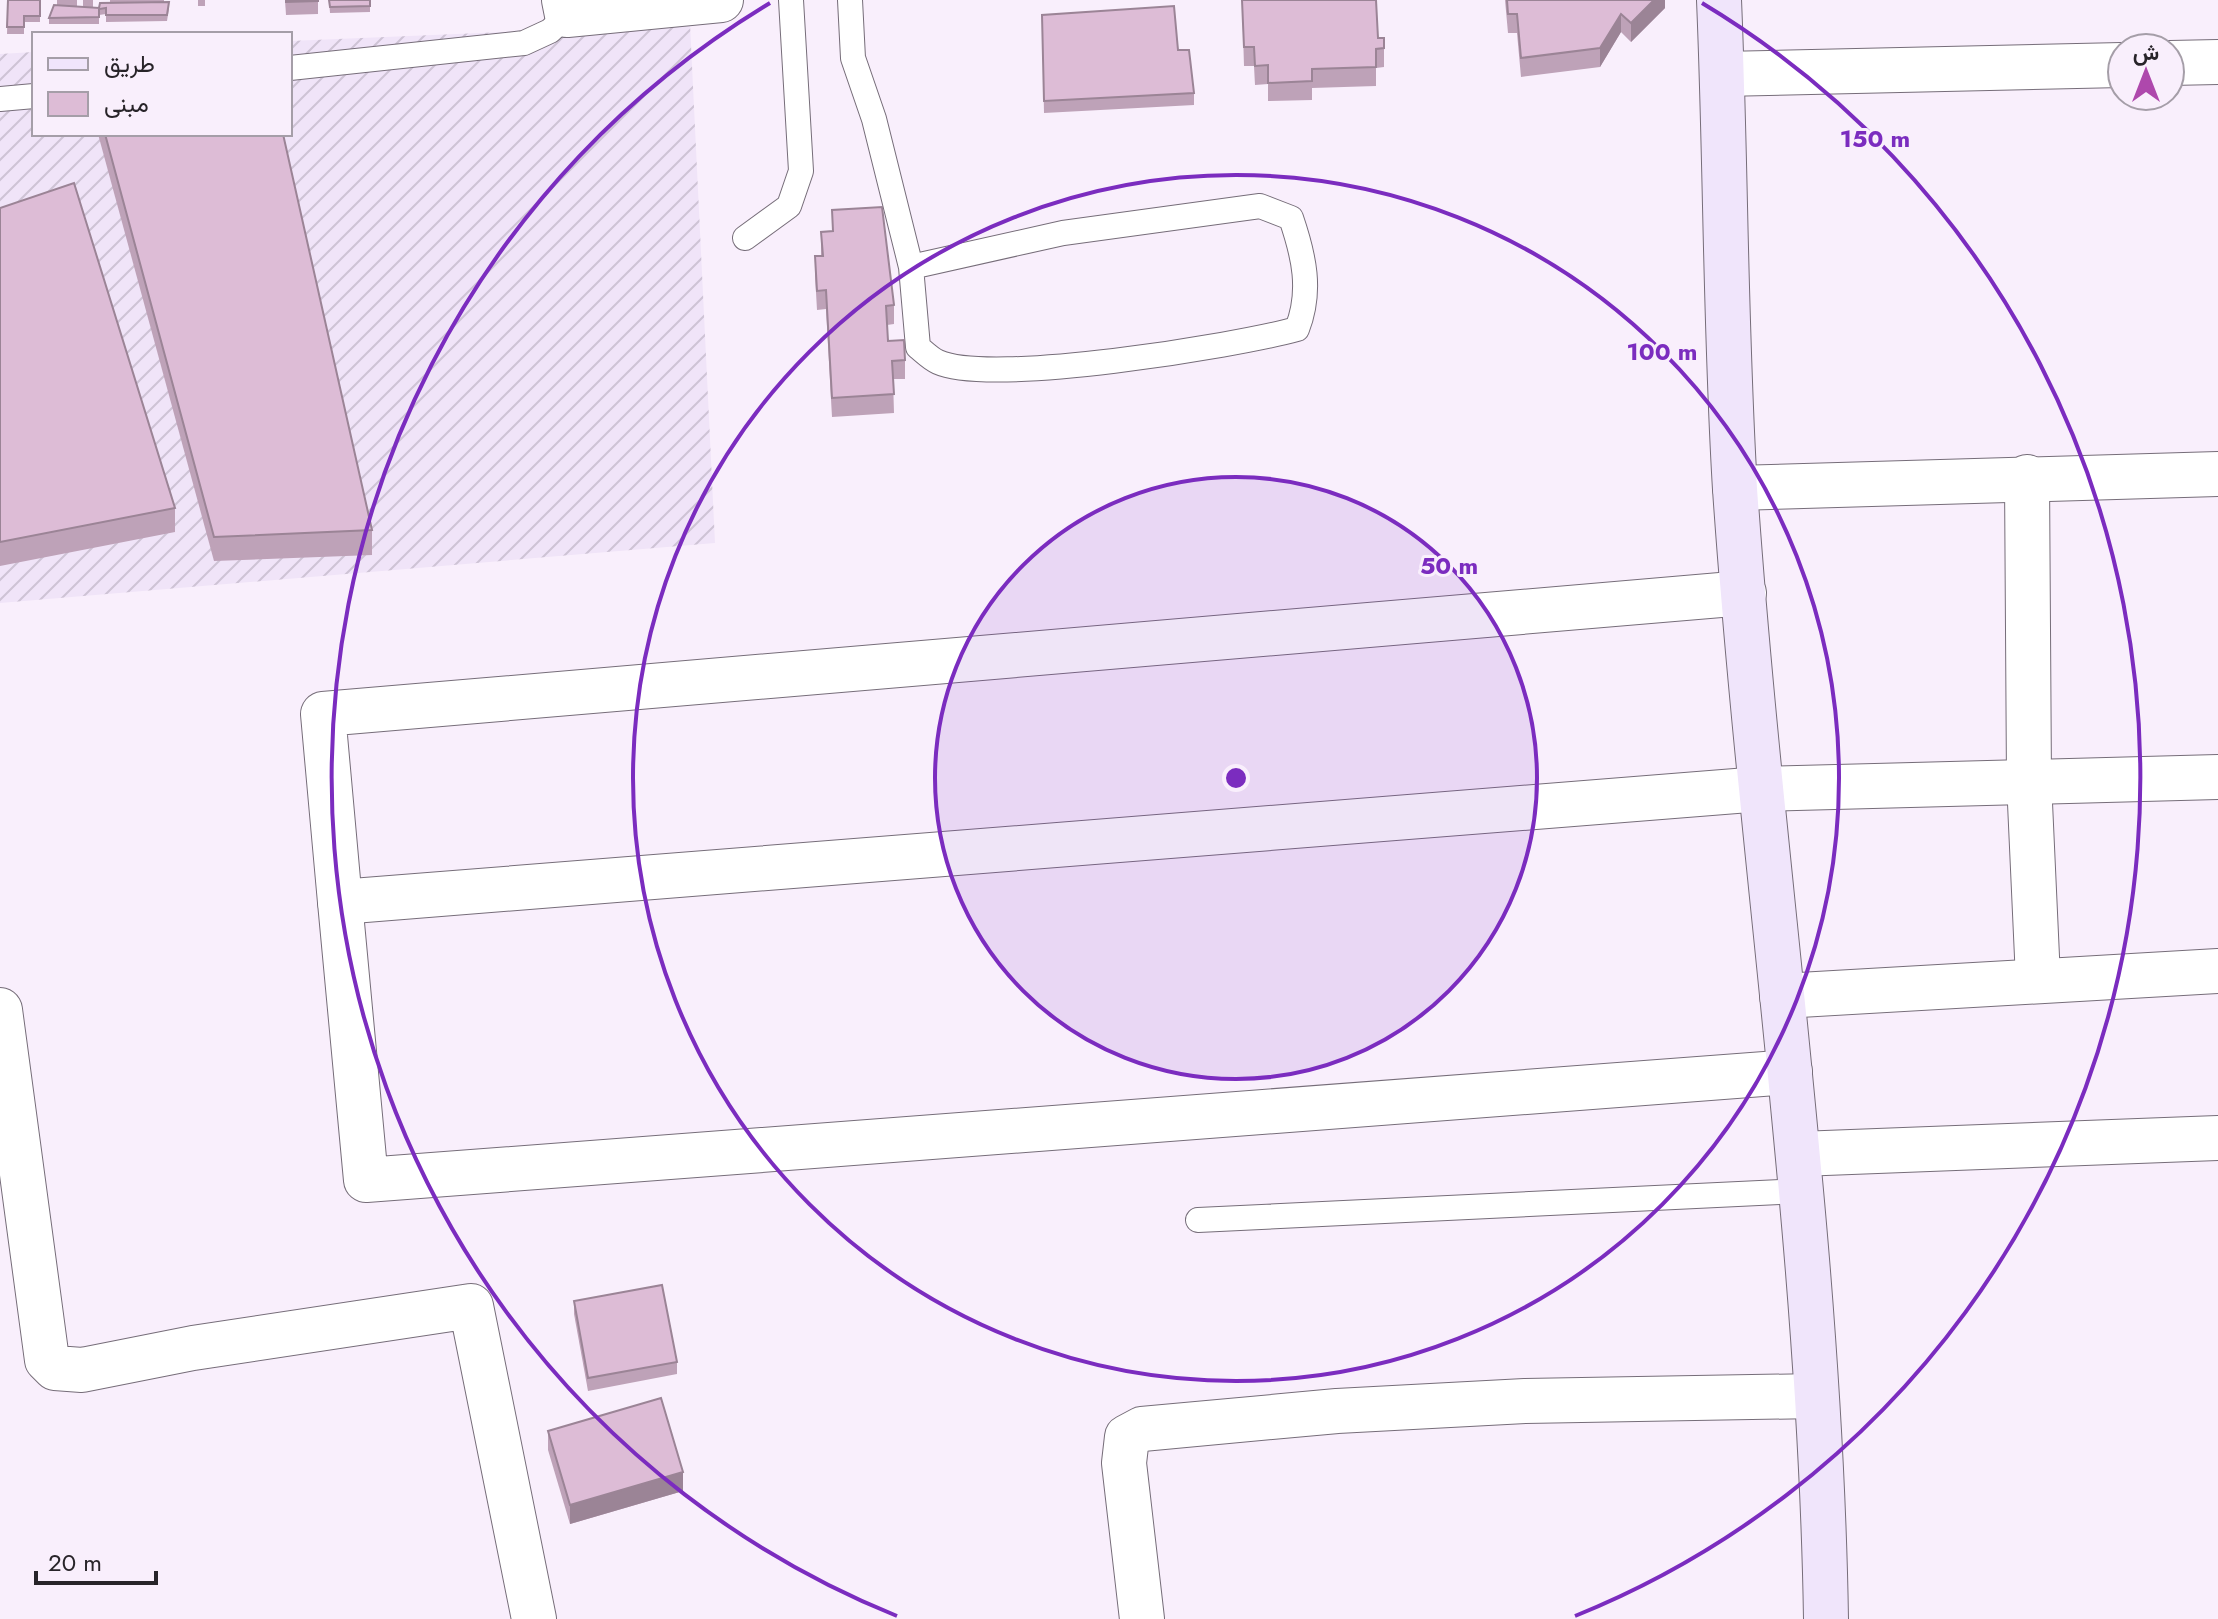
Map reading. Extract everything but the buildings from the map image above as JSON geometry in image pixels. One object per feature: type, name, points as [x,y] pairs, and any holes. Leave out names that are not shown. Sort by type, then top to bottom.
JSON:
[{"type":"street","points":[[565,8],[721,0]]},
{"type":"street","points":[[1719,0],[1735,488],[1761,789],[1800,1173],[1816,1396],[1826,1619]]},
{"type":"street","points":[[2186,63],[2218,62]]},
{"type":"street","points":[[1722,74],[2106,65]]},
{"type":"street","points":[[1735,488],[2027,477],[2218,474]]},
{"type":"street","points":[[2027,477],[2029,781],[2038,979]]},
{"type":"street","points":[[1744,593],[323,714],[366,1180],[1790,1072]]},
{"type":"street","points":[[340,902],[1761,789],[2218,777]]},
{"type":"street","points":[[1782,996],[2218,971]]},
{"type":"street","points":[[0,1010],[47,1360],[55,1368],[82,1370],[193,1348],[471,1306],[534,1619]]},
{"type":"street","points":[[1800,1173],[2218,1138]]},
{"type":"street","points":[[1142,1619],[1124,1463],[1127,1437],[1142,1429],[1321,1412],[1462,1404],[1816,1396]]},
{"type":"lane","points":[[745,238],[789,206],[801,171],[791,0]]},
{"type":"lane","points":[[850,0],[853,58],[874,119],[911,267],[918,347],[938,363],[988,369],[1041,367],[1245,343],[1297,329],[1307,303],[1303,251],[1291,218],[1260,206],[1063,233],[911,267]]},
{"type":"lane","points":[[292,68],[524,43],[550,31],[565,8]]},
{"type":"lane","points":[[0,99],[32,96]]},
{"type":"lane","points":[[1198,1220],[1800,1173]]},
{"type":"shaded area","points":[[690,24],[715,543],[0,603],[0,54],[32,52],[32,136],[292,136],[292,41]]}]
